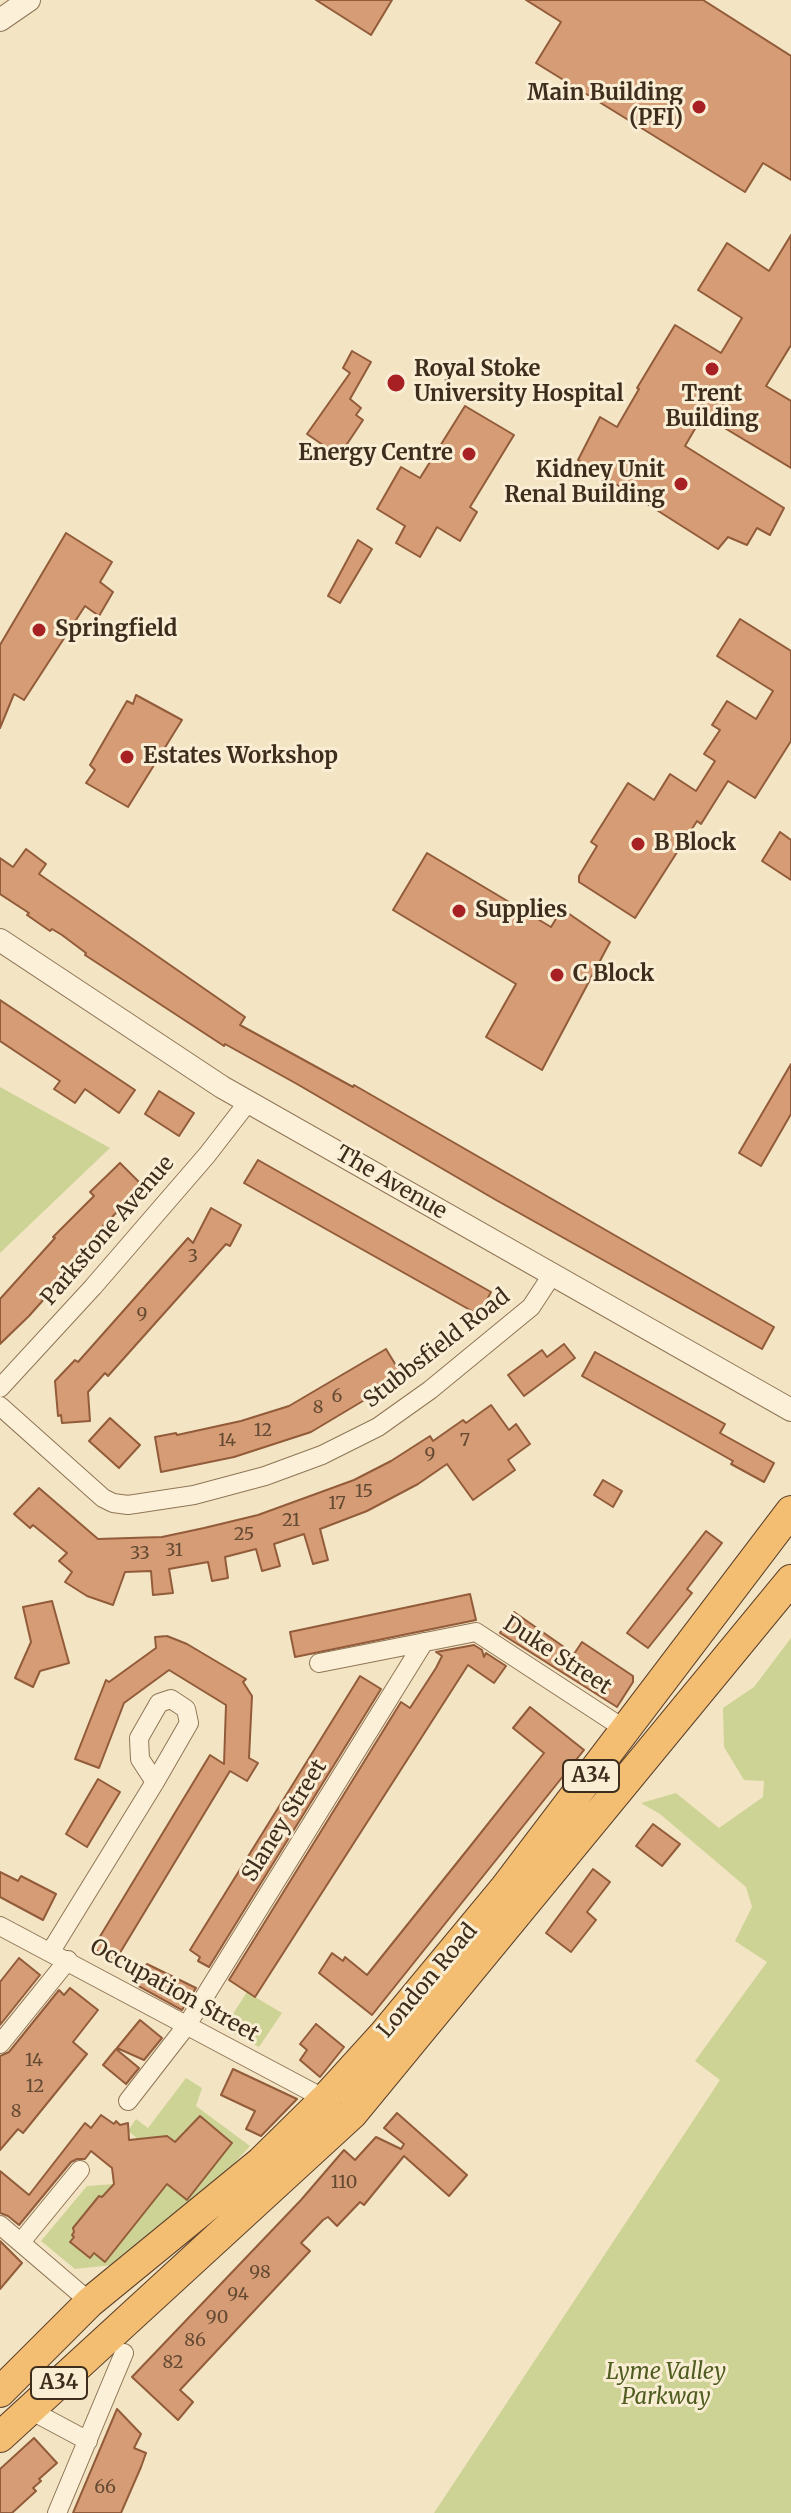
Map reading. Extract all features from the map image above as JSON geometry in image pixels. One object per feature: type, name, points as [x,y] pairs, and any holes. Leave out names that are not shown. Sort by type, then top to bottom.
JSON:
[{"type":"highway","name":"London Road","points":[[0,2392],[90,2302],[261,2162],[325,2099],[384,2034],[505,1888],[791,1511]]},
{"type":"highway","name":"London Road","points":[[0,2437],[30,2410],[121,2341],[352,2114],[791,1580]]},
{"type":"highway","points":[[90,2302],[121,2341]]},
{"type":"street","points":[[0,20],[29,0]]},
{"type":"street","name":"The Avenue","points":[[0,940],[248,1102],[791,1410]]},
{"type":"street","name":"Parkstone Avenue","points":[[0,1388],[155,1215],[248,1102]]},
{"type":"street","name":"Stubbsfield Road","points":[[0,1406],[103,1498],[113,1503],[128,1505],[194,1495],[265,1476],[322,1455],[378,1427],[430,1390],[531,1307],[552,1275]]},
{"type":"street","name":"Duke Street","points":[[319,1663],[476,1632],[626,1730]]},
{"type":"street","name":"Slaney Street","points":[[128,2101],[187,2025],[424,1642]]},
{"type":"street","points":[[51,1951],[155,1782]]},
{"type":"street","name":"Occupation Street","points":[[0,1926],[325,2099]]},
{"type":"street","points":[[0,2044],[68,1960]]},
{"type":"street","points":[[21,2242],[80,2170]]},
{"type":"street","points":[[0,2225],[90,2302]]},
{"type":"street","points":[[57,2513],[88,2441],[121,2341]]},
{"type":"street","points":[[30,2410],[88,2441]]},
{"type":"green space","points":[[0,1087],[110,1148],[0,1253]]},
{"type":"green space","name":"Lyme Valley Parkway","points":[[791,1638],[791,2513],[434,2513],[720,2080],[695,2061],[767,1962],[735,1941],[752,1907],[746,1887],[660,1814],[641,1803],[676,1793],[719,1828],[763,1797],[764,1781],[744,1780],[724,1747],[723,1708],[754,1687]]},
{"type":"green space","points":[[247,1992],[282,2013],[259,2047],[212,2020],[219,2010],[231,2017]]},
{"type":"green space","points":[[186,2078],[202,2088],[196,2106],[250,2146],[212,2188],[113,2265],[75,2269],[41,2241],[87,2186],[114,2184],[102,2197],[99,2196],[90,2212],[86,2211],[73,2228],[74,2237],[70,2242],[90,2258],[94,2253],[104,2261],[167,2184],[187,2199],[232,2143],[200,2117],[188,2131],[183,2131],[182,2139],[171,2148],[173,2140],[168,2136],[142,2138],[142,2142],[128,2131],[136,2119],[148,2128]]},
{"type":"building","points":[[316,0],[392,0],[371,35]]},
{"type":"building","name":"Main Building (PFI)","points":[[526,0],[703,0],[791,56],[791,180],[763,163],[745,192],[536,63],[561,22]]},
{"type":"building","points":[[791,235],[791,345],[766,386],[791,401],[791,468],[703,415],[685,446],[784,508],[770,535],[757,528],[747,545],[728,537],[718,549],[578,460],[600,417],[617,427],[675,325],[721,353],[742,318],[698,290],[727,243],[769,271]]},
{"type":"building","points":[[352,351],[371,362],[350,399],[361,408],[356,415],[363,420],[339,456],[307,434],[350,373],[343,368]]},
{"type":"building","points":[[465,406],[514,435],[470,507],[477,512],[460,541],[437,527],[420,557],[396,543],[405,526],[377,509],[401,467],[420,478]]},
{"type":"building","name":"Springfield","points":[[66,533],[112,562],[100,582],[113,592],[99,616],[85,606],[24,700],[14,694],[0,728],[0,645]]},
{"type":"building","points":[[358,540],[372,549],[340,603],[328,596]]},
{"type":"building","points":[[740,619],[791,651],[791,741],[755,798],[728,781],[701,824],[697,821],[635,918],[579,882],[579,876],[597,846],[591,842],[628,783],[654,800],[670,774],[696,791],[715,761],[704,754],[720,730],[712,725],[727,701],[756,719],[773,691],[717,656]]},
{"type":"building","name":"Estates Workshop","points":[[136,695],[182,720],[128,807],[86,783],[95,770],[90,765],[127,701],[133,704]]},
{"type":"building","points":[[780,832],[791,840],[791,880],[762,861]]},
{"type":"building","points":[[26,849],[46,864],[39,874],[245,1017],[240,1025],[354,1085],[774,1327],[762,1349],[297,1084],[224,1046],[85,955],[62,935],[52,929],[50,931],[0,894],[0,858],[13,867]]},
{"type":"building","points":[[427,853],[551,927],[562,909],[610,942],[542,1070],[486,1037],[516,984],[393,910]]},
{"type":"building","points":[[0,1000],[135,1090],[119,1113],[85,1089],[75,1103],[54,1089],[60,1081],[0,1041]]},
{"type":"building","points":[[791,1064],[791,1114],[761,1166],[739,1153]]},
{"type":"building","points":[[159,1091],[194,1113],[179,1136],[145,1114]]},
{"type":"building","points":[[258,1160],[491,1292],[479,1315],[244,1183]]},
{"type":"building","points":[[120,1163],[143,1186],[102,1227],[106,1231],[0,1344],[0,1299],[53,1237],[94,1196],[90,1192]]},
{"type":"building","points":[[211,1208],[241,1225],[230,1246],[226,1244],[108,1376],[105,1373],[88,1392],[90,1421],[62,1423],[61,1415],[58,1416],[55,1381],[75,1360],[78,1362],[188,1238],[193,1243]]},
{"type":"building","points":[[564,1344],[575,1358],[524,1396],[508,1375],[542,1350],[547,1357]]},
{"type":"building","points":[[386,1349],[403,1377],[311,1432],[234,1457],[161,1472],[155,1437],[241,1421],[289,1406]]},
{"type":"building","points":[[595,1352],[725,1424],[720,1433],[774,1463],[764,1482],[731,1464],[733,1461],[582,1376]]},
{"type":"building","points":[[491,1405],[509,1430],[516,1424],[530,1444],[508,1460],[515,1470],[473,1500],[447,1464],[418,1484],[367,1511],[320,1529],[328,1560],[313,1564],[304,1534],[274,1544],[280,1566],[262,1571],[256,1549],[225,1557],[228,1578],[212,1581],[208,1562],[169,1569],[173,1593],[153,1595],[151,1571],[125,1572],[113,1605],[87,1596],[65,1582],[72,1572],[59,1561],[67,1553],[33,1525],[30,1528],[14,1514],[39,1488],[98,1539],[162,1537],[204,1528],[258,1515],[354,1480],[430,1436],[433,1441],[463,1420],[466,1423]]},
{"type":"building","points":[[110,1418],[140,1445],[119,1468],[89,1441]]},
{"type":"building","points":[[603,1480],[622,1491],[613,1507],[594,1495]]},
{"type":"building","points":[[706,1531],[722,1543],[687,1589],[692,1593],[648,1648],[627,1633]]},
{"type":"building","points":[[470,1594],[476,1620],[295,1657],[290,1632]]},
{"type":"building","points":[[52,1601],[69,1663],[40,1671],[33,1687],[15,1678],[31,1642],[23,1607]]},
{"type":"building","points":[[514,1612],[574,1654],[582,1642],[633,1676],[633,1682],[617,1707],[500,1633]]},
{"type":"building","points":[[167,1636],[187,1644],[246,1679],[243,1682],[252,1696],[249,1758],[258,1763],[247,1781],[230,1771],[115,1961],[93,1948],[210,1755],[224,1764],[226,1705],[169,1670],[124,1703],[99,1768],[75,1759],[106,1680],[109,1682],[156,1648],[155,1637]]},
{"type":"building","points":[[474,1645],[482,1650],[484,1657],[486,1653],[506,1666],[494,1683],[468,1665],[255,1997],[229,1980],[401,1702],[410,1708],[436,1668],[442,1656],[436,1652]]},
{"type":"building","points":[[360,1676],[381,1689],[209,1967],[198,1961],[200,1957],[190,1950]]},
{"type":"building","points":[[530,1707],[584,1750],[372,2015],[319,1973],[332,1953],[343,1961],[345,1957],[367,1975],[472,1844],[544,1753],[513,1728]]},
{"type":"building","points":[[98,1779],[120,1792],[87,1847],[66,1834]]},
{"type":"building","points":[[653,1824],[680,1844],[662,1866],[636,1846]]},
{"type":"building","points":[[593,1869],[610,1882],[587,1912],[596,1920],[571,1952],[546,1933]]},
{"type":"building","points":[[0,1872],[18,1881],[21,1876],[56,1894],[43,1920],[0,1897]]},
{"type":"building","points":[[19,1958],[40,1975],[0,2025],[0,1982]]},
{"type":"building","points":[[147,1964],[196,1988],[182,2010],[135,1984]]},
{"type":"building","points":[[70,1988],[98,2010],[73,2042],[87,2054],[23,2133],[18,2129],[0,2150],[0,2056],[9,2052],[59,1990],[64,1995]]},
{"type":"building","points":[[140,2020],[162,2038],[144,2060],[117,2048]]},
{"type":"building","points":[[316,2024],[344,2047],[320,2077],[300,2060],[307,2050],[300,2044]]},
{"type":"building","points":[[116,2049],[139,2068],[126,2084],[103,2065]]},
{"type":"building","points":[[233,2069],[297,2099],[261,2136],[246,2129],[255,2111],[221,2095]]},
{"type":"building","points":[[397,2113],[467,2175],[449,2196],[404,2156],[364,2205],[360,2202],[337,2226],[328,2217],[323,2220],[301,2243],[310,2251],[180,2390],[193,2402],[178,2420],[132,2377],[301,2200],[344,2150],[355,2160],[376,2137],[401,2149],[404,2144],[384,2128]]},
{"type":"building","points":[[101,2115],[114,2124],[116,2121],[120,2125],[128,2123],[129,2140],[167,2136],[175,2142],[200,2116],[232,2143],[187,2200],[167,2184],[105,2262],[94,2253],[90,2258],[70,2242],[74,2237],[73,2228],[99,2196],[102,2197],[114,2184],[112,2168],[91,2151],[85,2159],[71,2162],[19,2225],[0,2213],[0,2171],[29,2195],[85,2123],[91,2128]]},
{"type":"building","points":[[0,2241],[22,2263],[0,2289]]},
{"type":"building","points":[[117,2409],[141,2434],[134,2448],[146,2453],[141,2467],[121,2513],[73,2513]]},
{"type":"building","points":[[34,2438],[57,2463],[39,2479],[41,2481],[33,2488],[36,2491],[12,2513],[0,2513],[0,2469]]},
{"type":"place","name":"Main Building (PFI)","points":[[699,107]]},
{"type":"place","name":"Trent Building","points":[[712,369]]},
{"type":"place","name":"Royal Stoke University Hospital","points":[[396,383]]},
{"type":"place","name":"Energy Centre","points":[[469,454]]},
{"type":"place","name":"Kidney Unit Renal Building","points":[[681,484]]},
{"type":"place","name":"Springfield","points":[[39,630]]},
{"type":"place","name":"Estates Workshop","points":[[127,757]]},
{"type":"place","name":"B Block","points":[[638,844]]},
{"type":"place","name":"Supplies","points":[[459,911]]},
{"type":"place","name":"C Block","points":[[557,975]]}]
